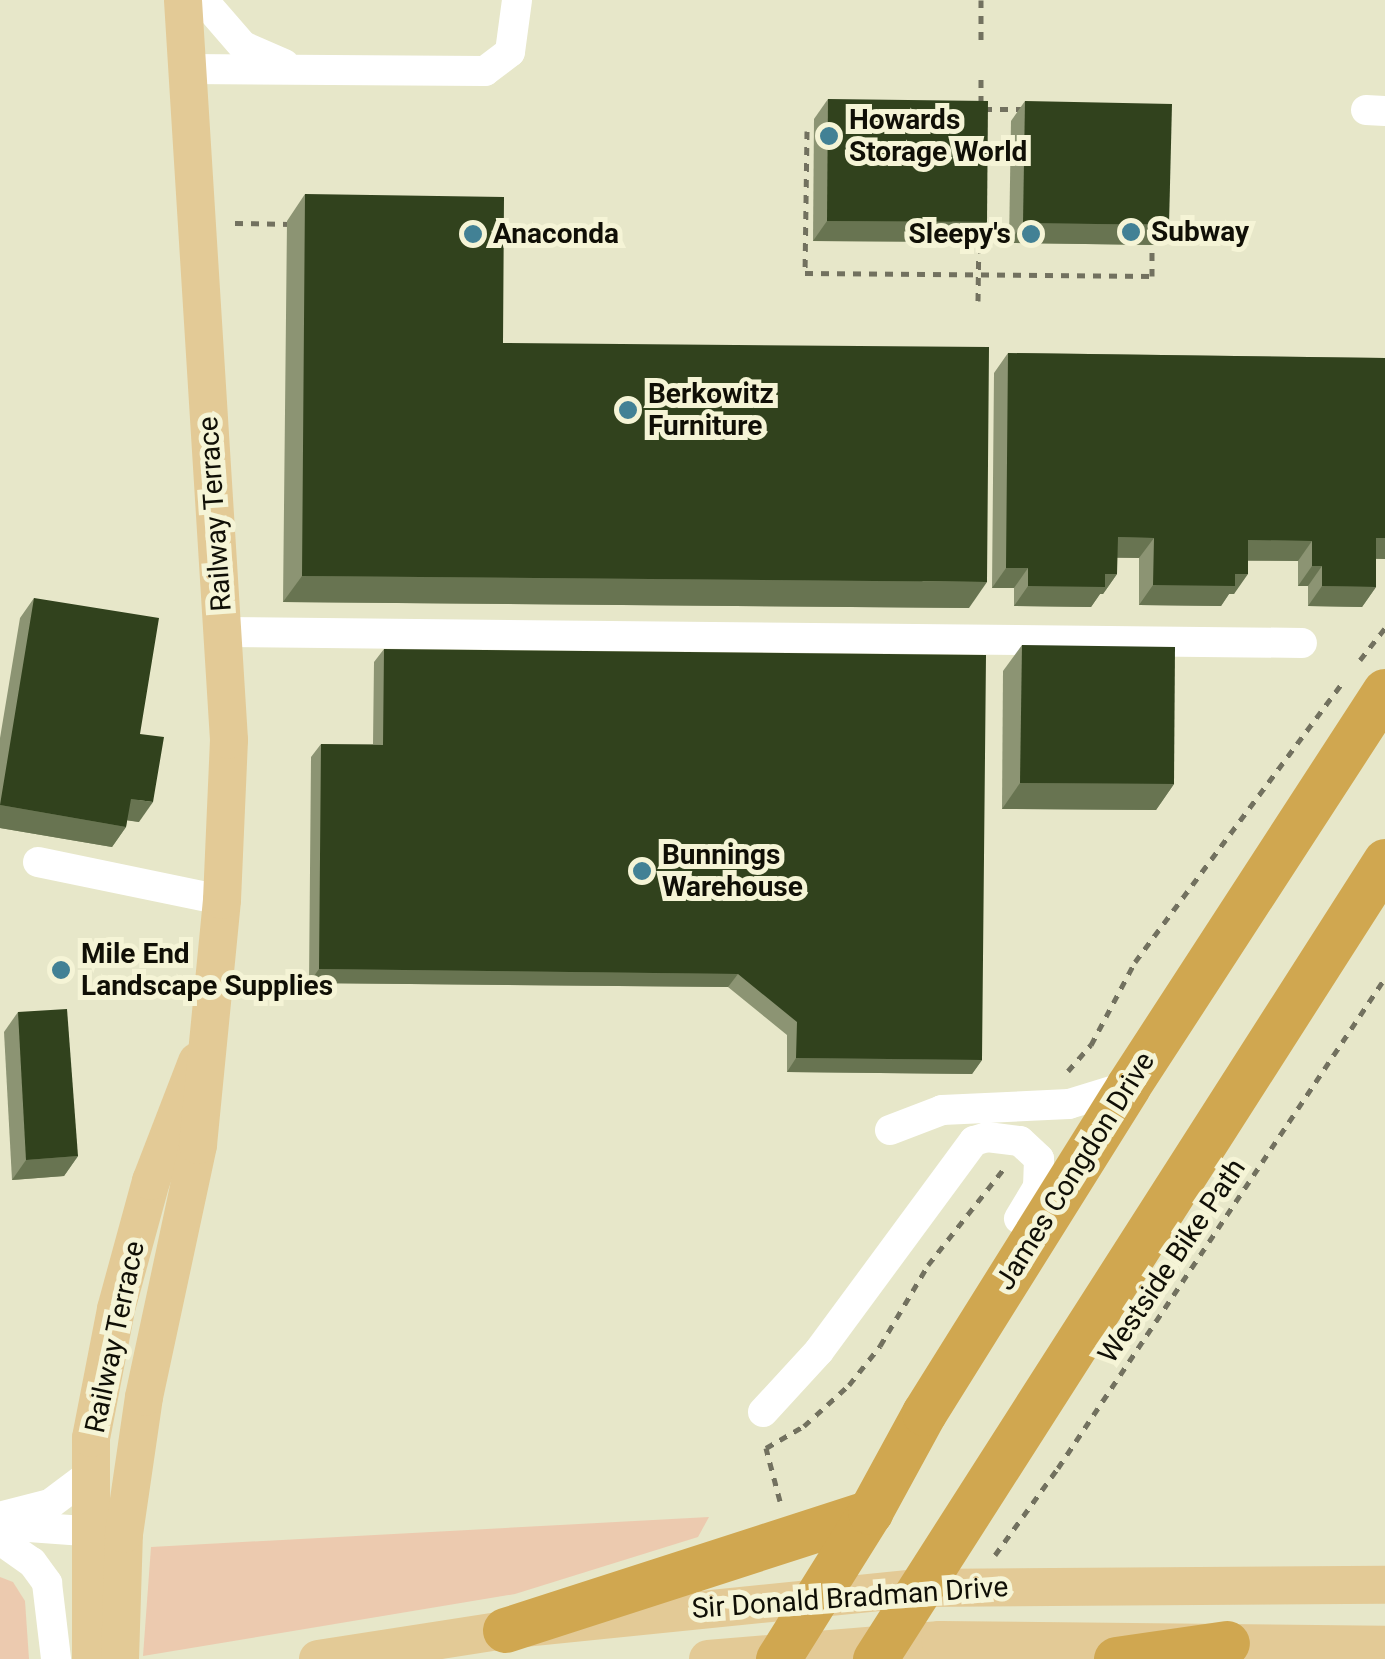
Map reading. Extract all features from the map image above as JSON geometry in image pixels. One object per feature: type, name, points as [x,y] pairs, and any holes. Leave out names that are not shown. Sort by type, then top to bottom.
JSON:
[{"type":"highway","name":"James Congdon Drive","points":[[781,1655],[870,1512],[924,1413],[1128,1086],[1364,676]]},
{"type":"highway","points":[[880,1650],[1385,861]]},
{"type":"highway","points":[[506,1630],[870,1512]]},
{"type":"highway","points":[[1116,1659],[1227,1643]]},
{"type":"main road","name":"Railway Terrace","points":[[91,1659],[106,1533],[144,1397],[198,1144],[222,900],[229,740],[183,0]]},
{"type":"main road","name":"Railway Terrace","points":[[120,1659],[106,1533],[90,1474],[91,1438],[131,1254],[168,1127],[212,1028]]},
{"type":"main road","name":"Sir Donald Bradman Drive","points":[[318,1659],[506,1630],[818,1595],[921,1588],[1385,1586]]},
{"type":"main road","name":"Sir Donald Bradman Drive","points":[[708,1659],[880,1650],[1227,1643],[1385,1645]]},
{"type":"lane","points":[[203,0],[243,46],[296,70]]},
{"type":"lane","points":[[188,69],[485,71],[510,52],[516,30],[517,0]]},
{"type":"lane","points":[[222,632],[1302,643]]},
{"type":"lane","points":[[38,862],[222,900]]},
{"type":"lane","points":[[890,1130],[942,1110],[1069,1104],[1128,1086]]},
{"type":"lane","points":[[763,1412],[819,1351],[965,1150],[987,1137],[1020,1142],[1039,1159],[1038,1188],[938,1351],[924,1413]]},
{"type":"lane","points":[[0,1517],[50,1504],[90,1474]]},
{"type":"lane","points":[[0,1525],[106,1533]]},
{"type":"lane","points":[[0,1540],[32,1562],[46,1583],[56,1659]]},
{"type":"path","points":[[981,0],[981,46]]},
{"type":"path","points":[[980,127],[981,77]]},
{"type":"path","points":[[981,108],[1038,110]]},
{"type":"path","points":[[807,131],[805,273],[1152,276],[1152,240]]},
{"type":"path","points":[[978,301],[980,219]]},
{"type":"path","points":[[234,222],[292,224]]},
{"type":"path","points":[[1064,1075],[1092,1045],[1135,962],[1364,676],[1385,628]]},
{"type":"path","name":"Westside Bike Path","points":[[988,1564],[1385,978]]},
{"type":"path","points":[[783,1509],[766,1448],[804,1426],[849,1385],[880,1346],[928,1265],[1014,1157]]},
{"type":"shaded area","points":[[709,1517],[698,1537],[515,1594],[143,1656],[151,1547]]},
{"type":"shaded area","points":[[0,1577],[13,1582],[25,1601],[29,1659],[0,1659]]},
{"type":"building","points":[[828,99],[988,101],[987,222],[827,221]]},
{"type":"building","points":[[1025,101],[1172,104],[1169,225],[1023,223]]},
{"type":"building","points":[[305,194],[504,197],[503,343],[989,347],[987,582],[302,576]]},
{"type":"building","points":[[1008,353],[1385,358],[1385,538],[1376,538],[1376,587],[1322,586],[1322,566],[1312,566],[1312,541],[1248,540],[1248,574],[1235,574],[1235,586],[1153,585],[1154,538],[1118,537],[1117,574],[1105,574],[1105,587],[1028,586],[1028,568],[1006,568]]},
{"type":"building","points":[[34,598],[159,618],[140,734],[164,737],[153,802],[131,799],[126,827],[0,805]]},
{"type":"building","points":[[1022,645],[1175,647],[1174,784],[1020,783]]},
{"type":"building","name":"Bunnings Warehouse","points":[[384,649],[986,655],[982,1060],[796,1058],[797,1022],[738,974],[319,969],[321,744],[383,745]]},
{"type":"building","points":[[67,1009],[78,1156],[26,1160],[18,1012]]},
{"type":"place","name":"Howards Storage World","points":[[829,136]]},
{"type":"place","name":"Subway","points":[[1131,232]]},
{"type":"place","name":"Anaconda","points":[[473,234]]},
{"type":"place","name":"Sleepy's","points":[[1031,234]]},
{"type":"place","name":"Berkowitz Furniture","points":[[628,410]]},
{"type":"place","name":"Bunnings Warehouse","points":[[642,871]]},
{"type":"place","name":"Mile End Landscape Supplies","points":[[61,970]]}]
